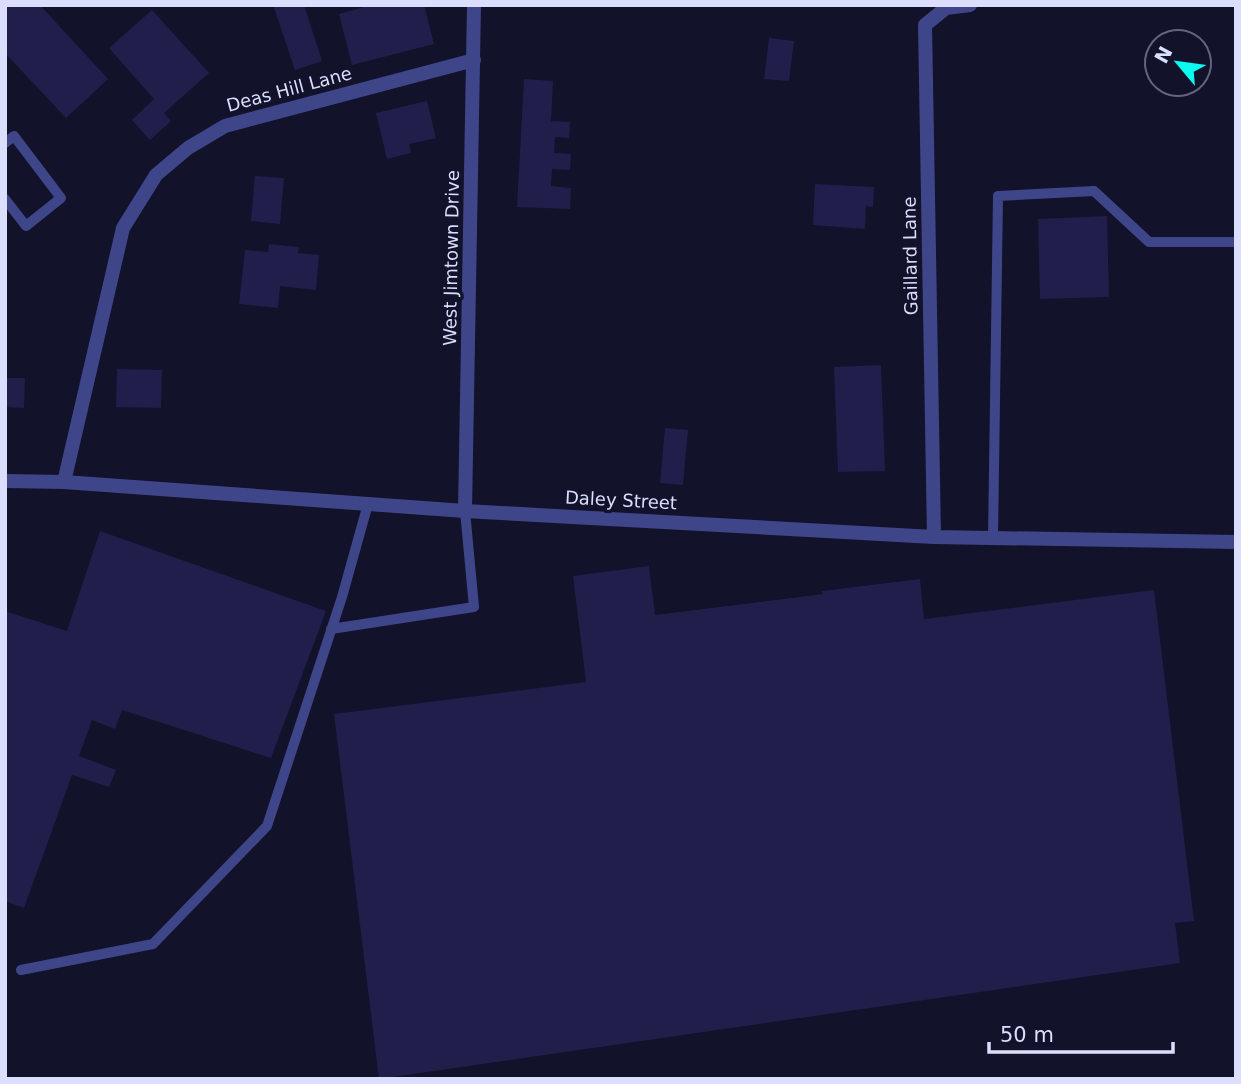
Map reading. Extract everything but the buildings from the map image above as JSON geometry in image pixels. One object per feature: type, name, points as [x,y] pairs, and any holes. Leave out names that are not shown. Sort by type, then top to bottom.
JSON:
[{"type":"street","name":"West Jimtown Drive","points":[[465,511],[474,5]]},
{"type":"street","name":"Gaillard Lane","points":[[934,537],[925,25],[946,8],[970,5]]},
{"type":"street","name":"Deas Hill Lane","points":[[64,482],[123,228],[156,175],[188,148],[225,125],[474,60]]},
{"type":"street","name":"Daley Street","points":[[5,481],[64,482],[465,511],[934,537],[1236,542]]},
{"type":"lane","points":[[5,143],[15,136],[61,198],[26,226],[5,199]]},
{"type":"lane","points":[[993,538],[998,196],[1094,191],[1149,242],[1236,242]]},
{"type":"lane","points":[[21,970],[153,944],[267,826],[331,629],[368,504]]},
{"type":"lane","points":[[331,629],[474,607],[465,511]]}]
